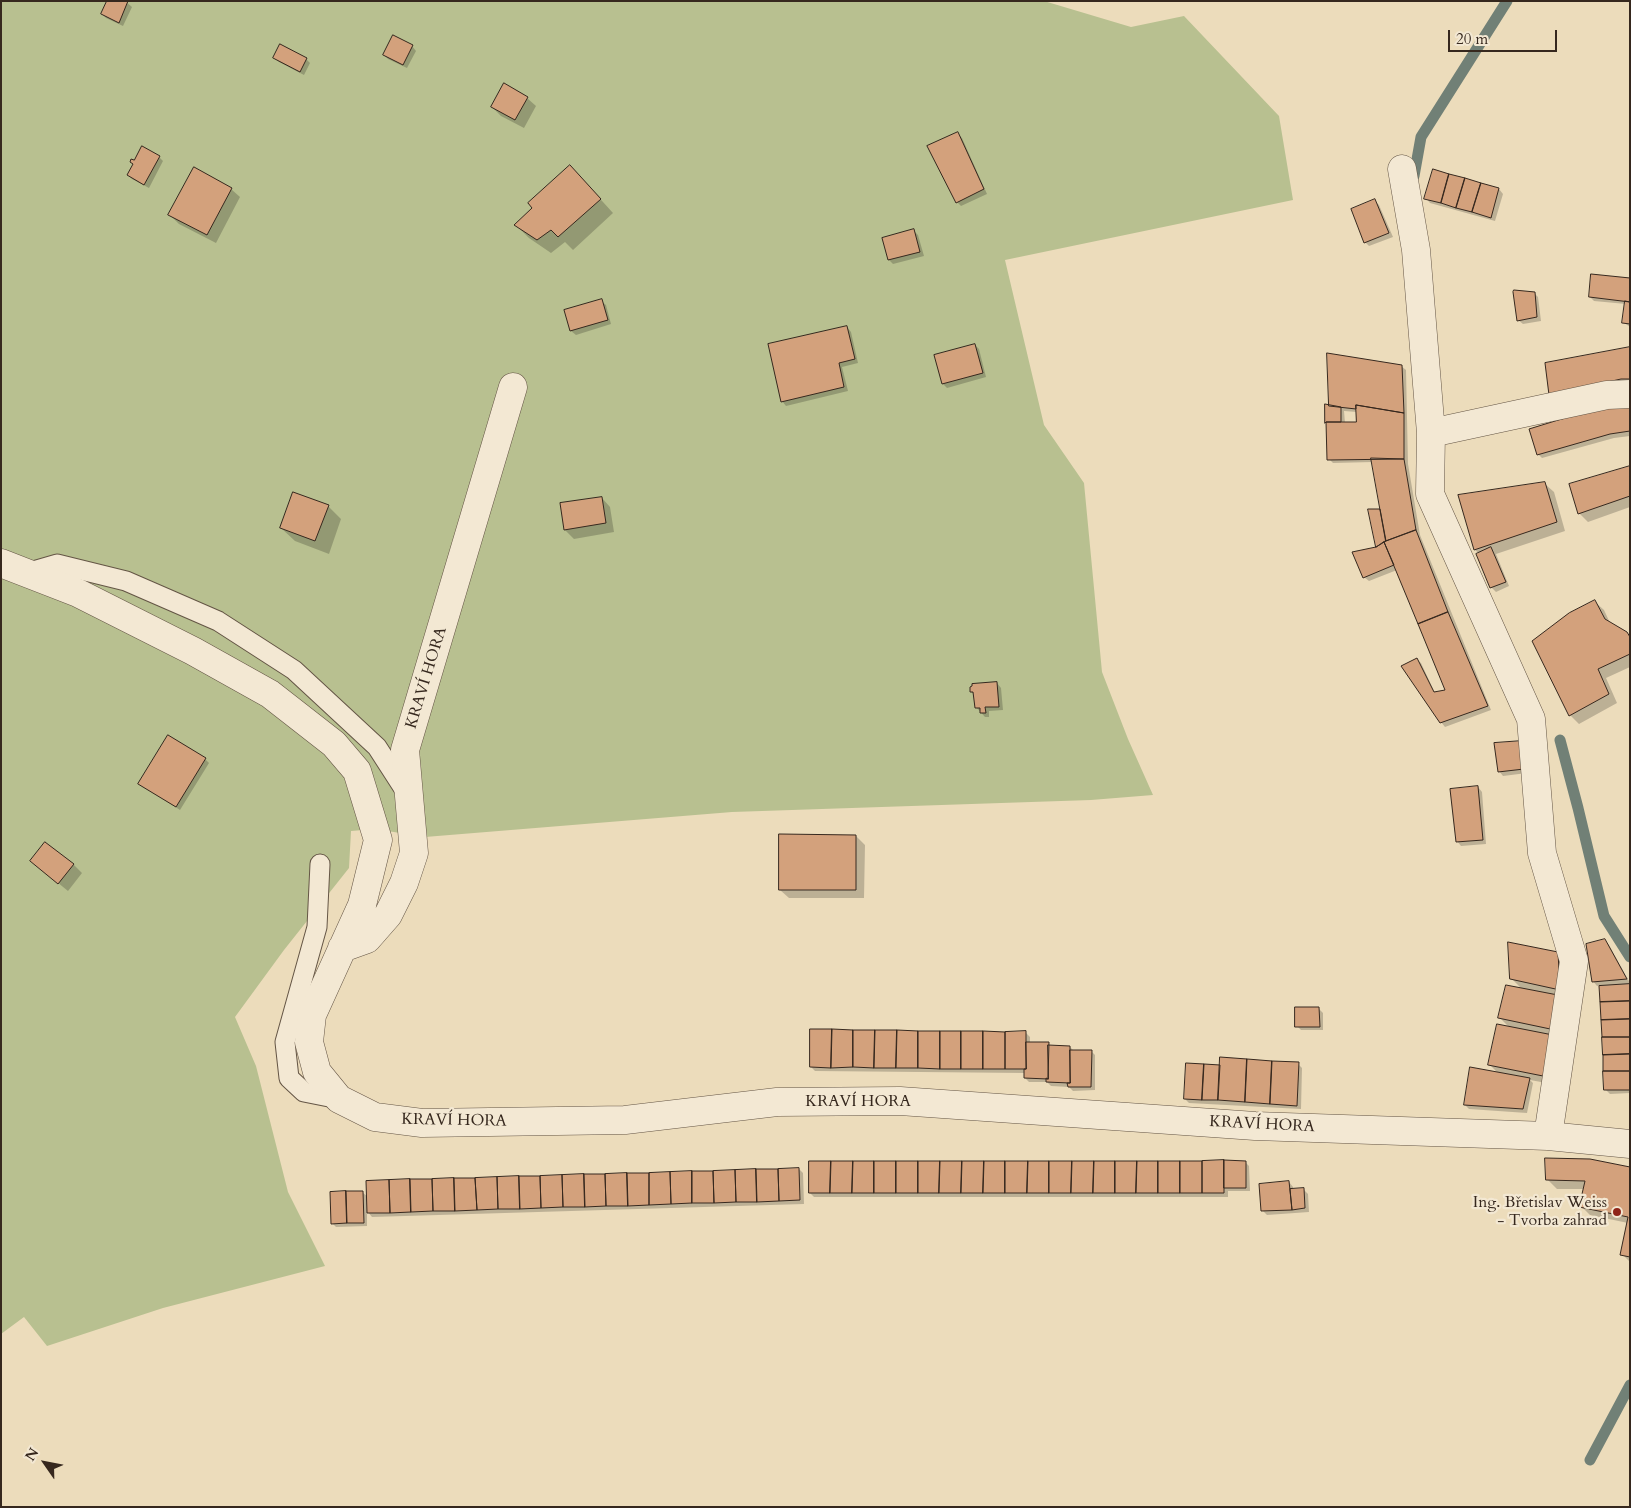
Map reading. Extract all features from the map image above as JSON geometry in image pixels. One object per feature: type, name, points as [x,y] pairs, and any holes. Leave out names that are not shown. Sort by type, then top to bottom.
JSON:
[{"type":"street","points":[[1402,168],[1416,250],[1431,433],[1430,494],[1531,720],[1542,853],[1574,961],[1548,1136]]},
{"type":"street","name":"KRAVÍ HORA","points":[[342,948],[367,938],[388,915],[404,883],[414,853],[405,750],[513,386]]},
{"type":"street","points":[[1431,433],[1607,395],[1630,394]]},
{"type":"street","name":"KRAVÍ HORA","points":[[1,563],[78,592],[193,651],[270,694],[334,744],[356,771],[378,840],[362,905],[312,1014],[309,1042],[317,1072],[339,1099],[375,1117],[422,1123],[626,1120],[777,1102],[900,1100],[1255,1126],[1548,1136],[1630,1144]]},
{"type":"lane","points":[[26,573],[58,564],[126,581],[218,621],[294,670],[377,747],[410,798]]},
{"type":"lane","points":[[320,864],[317,927],[285,1042],[289,1078],[304,1092],[339,1099]]},
{"type":"green space","points":[[1,1],[1044,1],[1131,27],[1184,16],[1279,116],[1293,200],[1005,260],[1044,425],[1084,483],[1102,672],[1128,739],[1153,795],[1091,800],[732,812],[425,837],[375,829],[351,831],[349,868],[284,950],[235,1017],[256,1066],[288,1192],[325,1266],[163,1308],[47,1346],[24,1317],[1,1334]]},
{"type":"building","points":[[107,1],[128,1],[119,23],[101,14]]},
{"type":"building","points":[[393,35],[413,45],[403,65],[383,55]]},
{"type":"building","points":[[280,44],[307,58],[300,72],[273,58]]},
{"type":"building","points":[[504,83],[528,97],[515,120],[491,107]]},
{"type":"building","points":[[958,132],[984,189],[956,203],[927,146]]},
{"type":"building","points":[[142,146],[160,156],[144,185],[127,175],[133,164],[130,162],[131,159],[134,160]]},
{"type":"building","points":[[570,165],[601,199],[558,237],[551,230],[537,240],[514,225],[532,208],[528,203]]},
{"type":"building","points":[[194,167],[232,188],[207,235],[168,215]]},
{"type":"building","points":[[1433,169],[1449,174],[1441,203],[1424,199]]},
{"type":"building","points":[[1449,174],[1465,178],[1456,208],[1441,203]]},
{"type":"building","points":[[1465,178],[1481,183],[1472,212],[1456,208]]},
{"type":"building","points":[[1481,183],[1499,188],[1491,218],[1472,212]]},
{"type":"building","points":[[1375,199],[1389,233],[1364,243],[1351,209]]},
{"type":"building","points":[[914,229],[920,252],[888,260],[882,238]]},
{"type":"building","points":[[1591,274],[1630,278],[1630,302],[1589,297]]},
{"type":"building","points":[[1514,290],[1535,292],[1537,317],[1517,321]]},
{"type":"building","points":[[602,299],[608,320],[570,331],[564,310]]},
{"type":"building","points":[[1625,301],[1630,302],[1630,324],[1622,323]]},
{"type":"building","points":[[847,326],[855,359],[839,363],[844,387],[781,402],[768,344]]},
{"type":"building","points":[[975,344],[983,373],[942,384],[934,355]]},
{"type":"building","points":[[1630,347],[1630,379],[1621,379],[1549,395],[1545,363]]},
{"type":"building","points":[[1327,353],[1402,365],[1404,413],[1356,405],[1356,409],[1329,406]]},
{"type":"building","points":[[1325,404],[1341,407],[1341,422],[1325,423]]},
{"type":"building","points":[[1630,404],[1630,431],[1610,434],[1537,455],[1529,429],[1604,406]]},
{"type":"building","points":[[1356,405],[1404,413],[1404,459],[1327,460],[1326,422],[1356,422]]},
{"type":"building","points":[[1371,458],[1404,459],[1416,530],[1386,541]]},
{"type":"building","points":[[1630,466],[1630,496],[1578,514],[1569,484]]},
{"type":"building","points":[[1545,482],[1557,522],[1474,550],[1458,495]]},
{"type":"building","points":[[293,492],[329,505],[315,541],[280,528]]},
{"type":"building","points":[[602,497],[606,523],[564,530],[560,503]]},
{"type":"building","points":[[1368,509],[1380,509],[1386,541],[1376,547]]},
{"type":"building","points":[[1416,530],[1448,612],[1418,624],[1384,542]]},
{"type":"building","points":[[1384,542],[1394,565],[1363,578],[1352,552],[1376,547]]},
{"type":"building","points":[[1491,547],[1506,582],[1490,588],[1476,554]]},
{"type":"building","points":[[1595,600],[1605,619],[1627,632],[1630,637],[1630,654],[1598,669],[1609,694],[1569,716],[1532,641],[1569,613]]},
{"type":"building","points":[[1448,612],[1488,706],[1440,723],[1401,666],[1417,658],[1434,692],[1445,690],[1418,624]]},
{"type":"building","points":[[997,682],[999,707],[985,707],[986,713],[980,713],[980,708],[975,708],[973,692],[970,692],[970,687],[972,684]]},
{"type":"building","points":[[168,735],[206,758],[176,807],[138,784]]},
{"type":"building","points":[[1522,741],[1524,769],[1498,772],[1494,743]]},
{"type":"building","points":[[1478,786],[1483,840],[1456,842],[1450,789]]},
{"type":"building","points":[[779,834],[856,835],[856,890],[779,890]]},
{"type":"building","points":[[45,842],[74,864],[58,884],[30,861]]},
{"type":"building","points":[[1605,939],[1627,979],[1592,982],[1586,944]]},
{"type":"building","points":[[1508,942],[1558,952],[1560,990],[1510,979]]},
{"type":"building","points":[[1630,984],[1630,1001],[1600,1002],[1599,986]]},
{"type":"building","points":[[1506,985],[1563,996],[1555,1030],[1498,1018]]},
{"type":"building","points":[[1630,1001],[1630,1019],[1601,1020],[1600,1002]]},
{"type":"building","points":[[1295,1007],[1319,1007],[1320,1027],[1295,1027]]},
{"type":"building","points":[[1630,1019],[1630,1037],[1602,1037],[1601,1020]]},
{"type":"building","points":[[1497,1024],[1553,1035],[1543,1076],[1488,1065]]},
{"type":"building","points":[[810,1029],[832,1029],[831,1068],[810,1067]]},
{"type":"building","points":[[832,1029],[853,1030],[853,1067],[831,1068]]},
{"type":"building","points":[[853,1030],[875,1030],[874,1068],[853,1067]]},
{"type":"building","points":[[875,1030],[897,1030],[896,1068],[874,1068]]},
{"type":"building","points":[[897,1030],[918,1031],[918,1068],[896,1068]]},
{"type":"building","points":[[918,1031],[940,1031],[940,1069],[918,1068]]},
{"type":"building","points":[[940,1031],[961,1031],[961,1069],[940,1069]]},
{"type":"building","points":[[961,1031],[983,1031],[983,1069],[961,1069]]},
{"type":"building","points":[[983,1031],[1005,1032],[1005,1069],[983,1069]]},
{"type":"building","points":[[1026,1031],[1026,1069],[1005,1069],[1005,1032]]},
{"type":"building","points":[[1602,1037],[1630,1037],[1630,1054],[1603,1055]]},
{"type":"building","points":[[1026,1042],[1049,1042],[1048,1079],[1024,1078]]},
{"type":"building","points":[[1048,1045],[1070,1046],[1070,1083],[1046,1082],[1046,1078],[1048,1079]]},
{"type":"building","points":[[1070,1050],[1092,1050],[1091,1087],[1068,1087],[1067,1083],[1070,1083]]},
{"type":"building","points":[[1630,1054],[1630,1071],[1603,1071],[1603,1055]]},
{"type":"building","points":[[1220,1057],[1247,1059],[1245,1102],[1218,1100]]},
{"type":"building","points":[[1247,1059],[1272,1061],[1270,1104],[1245,1102]]},
{"type":"building","points":[[1272,1061],[1299,1062],[1297,1106],[1270,1104]]},
{"type":"building","points":[[1186,1063],[1204,1064],[1202,1100],[1184,1099]]},
{"type":"building","points":[[1204,1064],[1220,1065],[1218,1100],[1202,1100]]},
{"type":"building","points":[[1470,1067],[1530,1078],[1523,1109],[1464,1105]]},
{"type":"building","points":[[1603,1071],[1630,1071],[1630,1090],[1604,1090]]},
{"type":"building","name":"Ing. Břetislav Weiss - Tvorba zahrad","points":[[1545,1158],[1590,1159],[1630,1167],[1630,1257],[1620,1255],[1628,1217],[1579,1207],[1585,1181],[1546,1180]]},
{"type":"building","points":[[1224,1160],[1246,1161],[1246,1188],[1224,1188]]},
{"type":"building","points":[[1224,1160],[1224,1193],[1202,1193],[1202,1161]]},
{"type":"building","points":[[809,1161],[831,1161],[830,1193],[809,1193]]},
{"type":"building","points":[[831,1161],[853,1161],[852,1193],[830,1193]]},
{"type":"building","points":[[853,1161],[874,1161],[874,1193],[852,1193]]},
{"type":"building","points":[[874,1161],[896,1161],[896,1193],[874,1193]]},
{"type":"building","points":[[896,1161],[918,1161],[918,1193],[896,1193]]},
{"type":"building","points":[[918,1161],[940,1161],[939,1193],[918,1193]]},
{"type":"building","points":[[940,1161],[962,1161],[961,1193],[939,1193]]},
{"type":"building","points":[[962,1161],[984,1161],[983,1193],[961,1193]]},
{"type":"building","points":[[984,1161],[1005,1161],[1005,1193],[983,1193]]},
{"type":"building","points":[[1005,1161],[1028,1161],[1027,1193],[1005,1193]]},
{"type":"building","points":[[1028,1161],[1049,1161],[1049,1193],[1027,1193]]},
{"type":"building","points":[[1049,1161],[1072,1161],[1071,1193],[1049,1193]]},
{"type":"building","points":[[1072,1161],[1094,1161],[1093,1193],[1071,1193]]},
{"type":"building","points":[[1094,1161],[1115,1161],[1115,1193],[1093,1193]]},
{"type":"building","points":[[1115,1161],[1137,1161],[1136,1193],[1115,1193]]},
{"type":"building","points":[[1137,1161],[1158,1161],[1158,1193],[1136,1193]]},
{"type":"building","points":[[1158,1161],[1180,1161],[1180,1193],[1158,1193]]},
{"type":"building","points":[[1180,1161],[1202,1161],[1202,1193],[1180,1193]]},
{"type":"building","points":[[799,1168],[800,1200],[779,1201],[778,1169]]},
{"type":"building","points":[[756,1169],[757,1202],[736,1202],[735,1170]]},
{"type":"building","points":[[756,1169],[778,1169],[779,1201],[757,1202]]},
{"type":"building","points":[[735,1170],[736,1202],[714,1203],[713,1171]]},
{"type":"building","points":[[692,1171],[692,1203],[671,1204],[670,1172]]},
{"type":"building","points":[[692,1171],[713,1171],[714,1203],[692,1203]]},
{"type":"building","points":[[670,1172],[671,1204],[649,1205],[649,1173]]},
{"type":"building","points":[[627,1173],[628,1206],[606,1206],[605,1174]]},
{"type":"building","points":[[627,1173],[649,1173],[649,1205],[628,1206]]},
{"type":"building","points":[[584,1174],[605,1174],[606,1206],[585,1207]]},
{"type":"building","points":[[584,1174],[585,1207],[563,1207],[562,1175]]},
{"type":"building","points":[[562,1175],[563,1207],[541,1208],[540,1176]]},
{"type":"building","points":[[519,1176],[520,1209],[498,1209],[497,1177]]},
{"type":"building","points":[[519,1176],[540,1176],[541,1208],[520,1209]]},
{"type":"building","points":[[497,1177],[498,1209],[477,1210],[475,1178]]},
{"type":"building","points":[[454,1178],[475,1178],[477,1210],[455,1211]]},
{"type":"building","points":[[454,1178],[455,1211],[433,1211],[432,1179]]},
{"type":"building","points":[[410,1179],[432,1179],[433,1211],[411,1212]]},
{"type":"building","points":[[410,1179],[411,1212],[390,1213],[389,1180]]},
{"type":"building","points":[[389,1180],[390,1213],[367,1213],[366,1181]]},
{"type":"building","points":[[1289,1181],[1292,1210],[1261,1211],[1259,1184]]},
{"type":"building","points":[[1304,1188],[1305,1208],[1292,1210],[1290,1189]]},
{"type":"building","points":[[346,1191],[347,1223],[331,1224],[330,1192]]},
{"type":"building","points":[[346,1191],[363,1191],[364,1223],[347,1223]]},
{"type":"waterway","points":[[1414,176],[1421,137],[1507,1]]},
{"type":"waterway","points":[[1560,740],[1604,916],[1630,957]]},
{"type":"waterway","points":[[1590,1460],[1630,1385]]},
{"type":"place","name":"Ing. Břetislav Weiss - Tvorba zahrad","points":[[1617,1212]]}]
